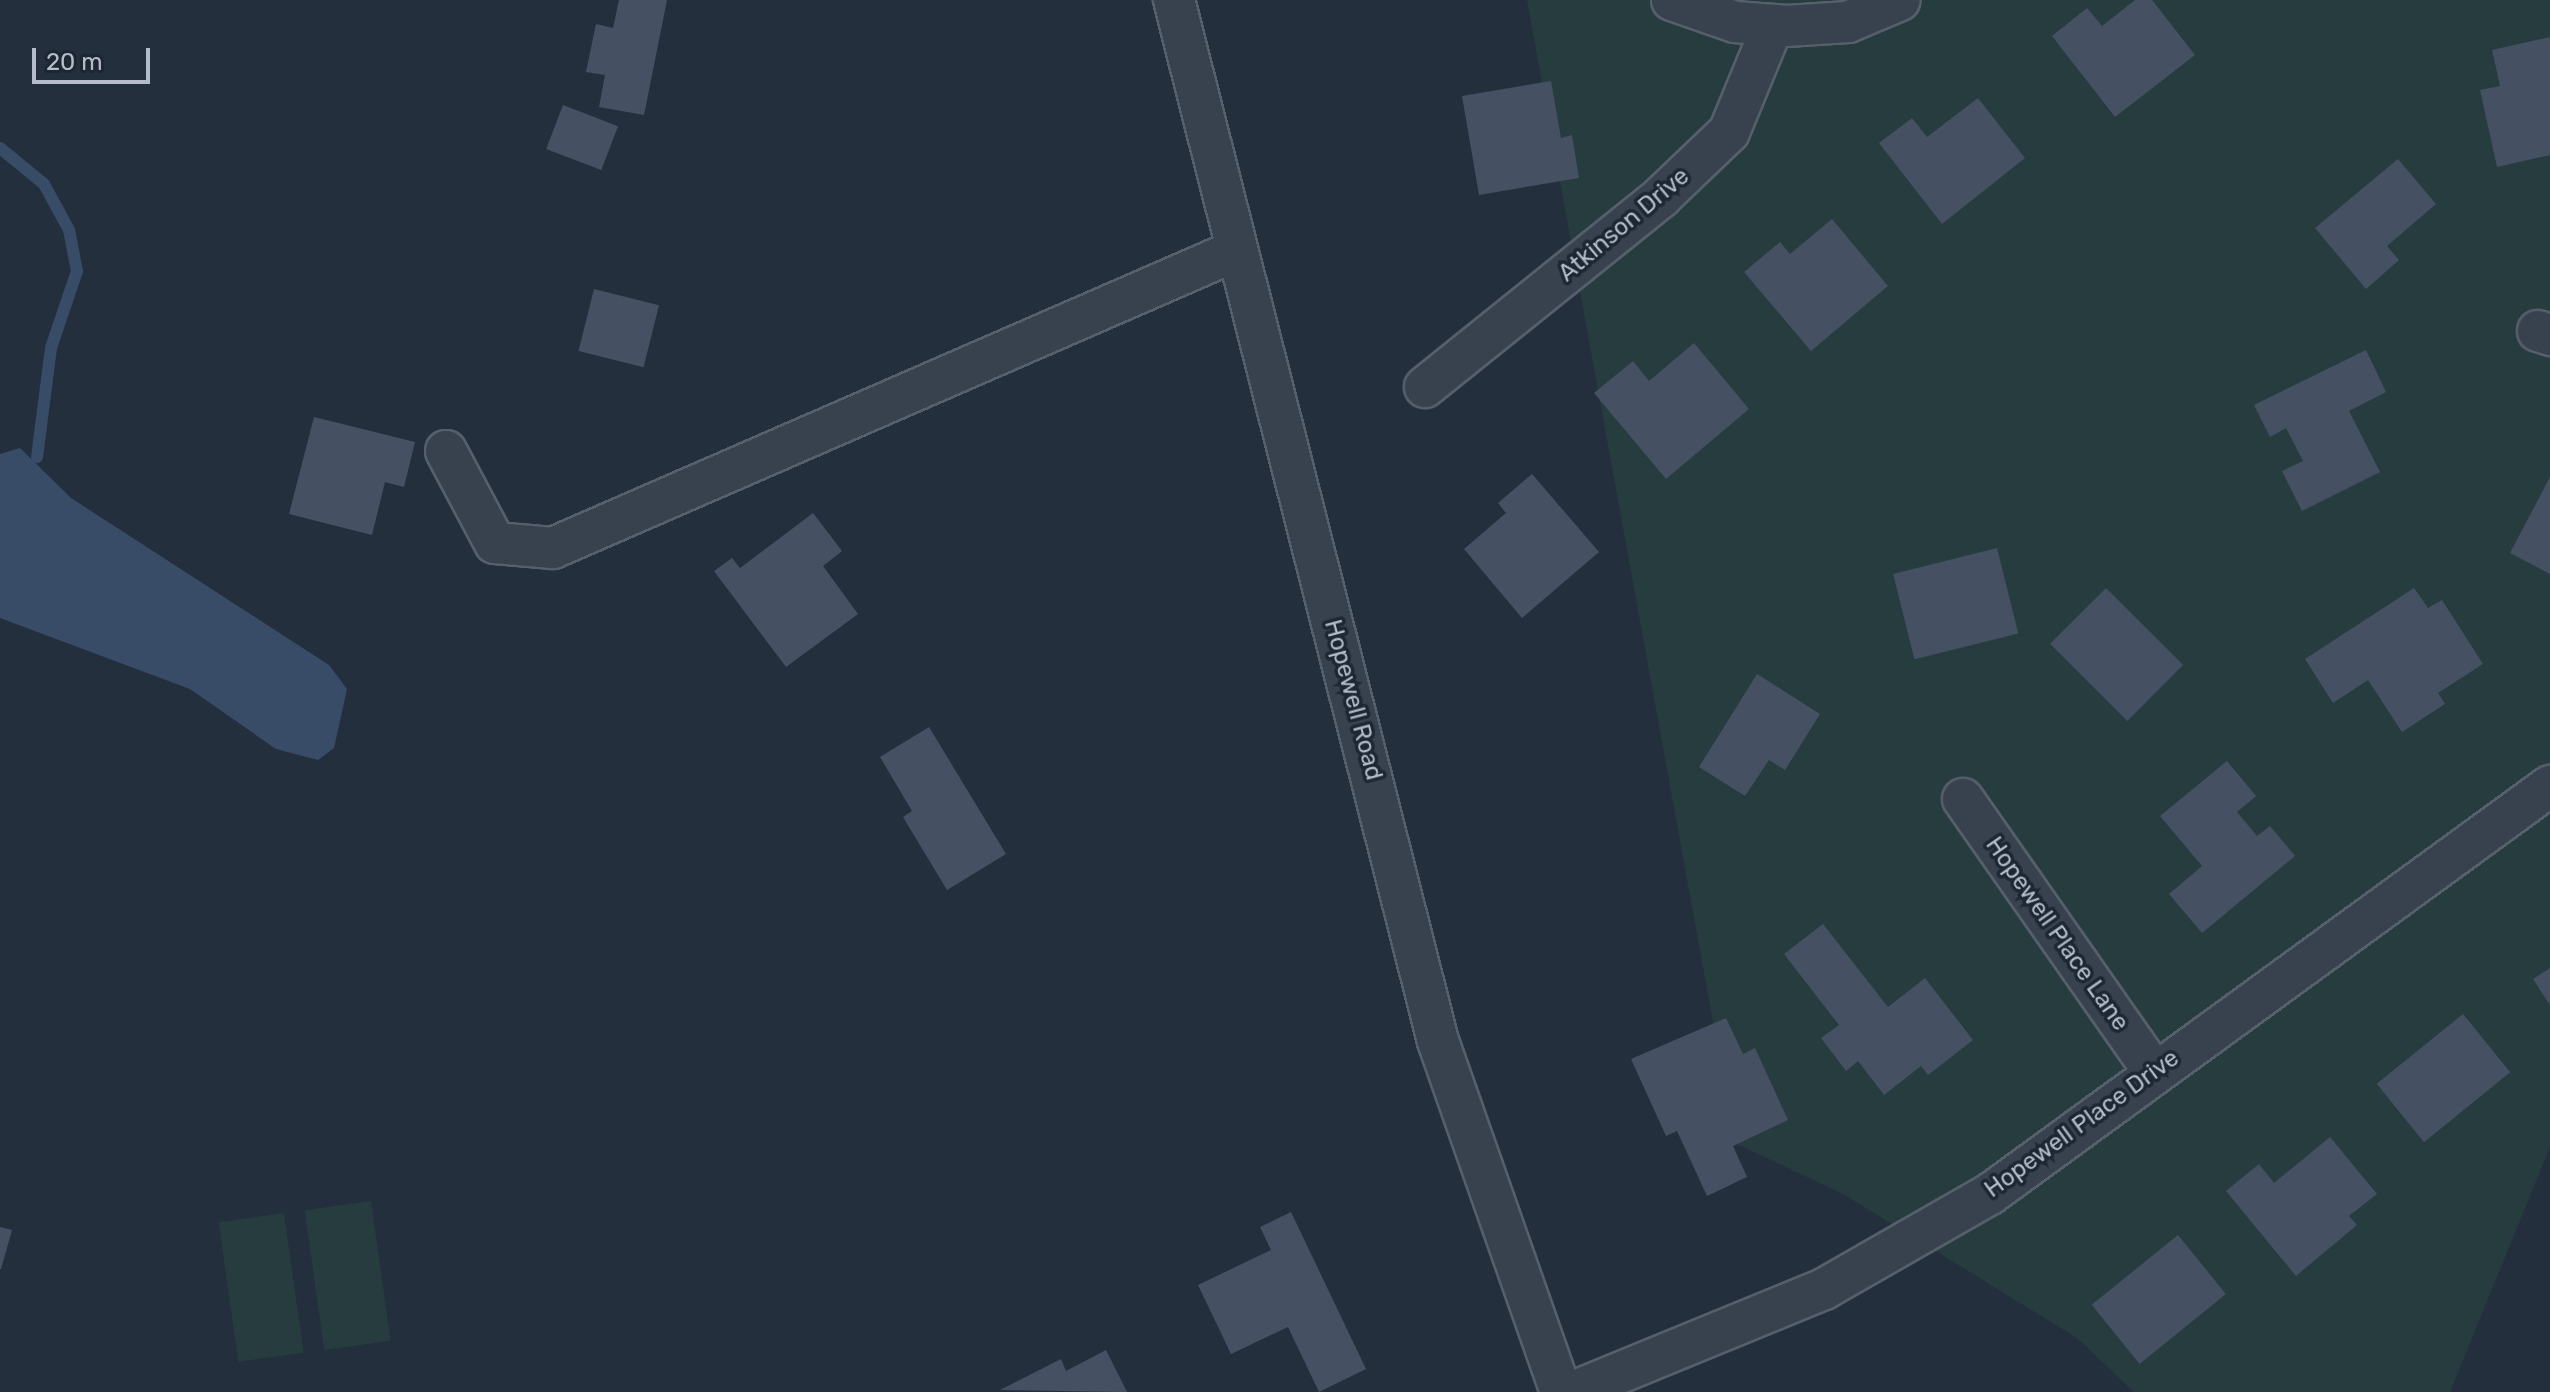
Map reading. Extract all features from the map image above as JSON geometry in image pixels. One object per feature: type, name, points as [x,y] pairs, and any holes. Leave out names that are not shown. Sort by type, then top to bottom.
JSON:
[{"type":"street","name":"Hopewell Road","points":[[1174,0],[1438,1041],[1561,1392]]},
{"type":"street","points":[[1672,0],[1735,22],[1773,25],[1848,22],[1900,0]]},
{"type":"street","name":"Atkinson Drive","points":[[1425,387],[1661,197],[1729,132],[1773,25]]},
{"type":"street","points":[[446,451],[495,543],[553,548],[1237,250]]},
{"type":"street","name":"Hopewell Place Drive","points":[[1573,1392],[1824,1289],[1990,1194],[2152,1069],[2550,786]]},
{"type":"street","name":"Hopewell Place Lane","points":[[1963,799],[2152,1069]]},
{"type":"green space","points":[[1527,0],[2550,0],[2550,1147],[2450,1392],[2134,1392],[2077,1338],[1843,1194],[1735,1143]]},
{"type":"green space","points":[[371,1201],[391,1341],[324,1350],[305,1210]]},
{"type":"green space","points":[[284,1213],[304,1353],[238,1362],[219,1222]]},
{"type":"water","points":[[20,448],[71,498],[329,665],[347,689],[334,748],[318,760],[276,749],[190,689],[0,618],[0,454]]},
{"type":"building","points":[[619,0],[667,0],[644,115],[599,107],[605,75],[586,72],[596,24],[613,28]]},
{"type":"building","points":[[2135,0],[2152,0],[2195,55],[2115,117],[2052,36],[2087,8],[2102,26]]},
{"type":"building","points":[[2550,37],[2550,155],[2497,167],[2480,90],[2500,86],[2492,50]]},
{"type":"building","points":[[1551,81],[1561,138],[1572,135],[1579,178],[1479,195],[1462,96]]},
{"type":"building","points":[[1978,98],[2025,158],[1942,224],[1879,143],[1912,118],[1927,137]]},
{"type":"building","points":[[563,105],[618,126],[601,170],[546,149]]},
{"type":"building","points":[[2398,159],[2436,204],[2387,246],[2399,260],[2366,289],[2315,228]]},
{"type":"building","points":[[1832,219],[1888,286],[1811,351],[1744,272],[1780,242],[1790,254]]},
{"type":"building","points":[[594,289],[659,305],[644,367],[579,351]]},
{"type":"building","points":[[1694,343],[1749,409],[1666,479],[1594,393],[1633,361],[1649,381]]},
{"type":"building","points":[[2366,350],[2386,392],[2349,411],[2380,472],[2302,511],[2282,471],[2303,461],[2286,428],[2270,437],[2254,405]]},
{"type":"building","points":[[314,417],[415,442],[404,487],[385,482],[372,535],[289,514]]},
{"type":"building","points":[[1532,474],[1599,552],[1522,618],[1464,549],[1506,513],[1498,503]]},
{"type":"building","points":[[2550,477],[2550,574],[2510,553]]},
{"type":"building","points":[[813,513],[842,551],[823,566],[858,614],[786,667],[714,571],[732,558],[740,568]]},
{"type":"building","points":[[1997,548],[2018,633],[1914,659],[1893,574]]},
{"type":"building","points":[[2106,588],[2183,665],[2127,721],[2050,644]]},
{"type":"building","points":[[2414,588],[2428,608],[2442,600],[2483,664],[2438,693],[2445,704],[2402,732],[2368,680],[2333,703],[2305,659]]},
{"type":"building","points":[[1757,674],[1820,714],[1785,770],[1769,760],[1745,796],[1699,767]]},
{"type":"building","points":[[929,727],[1006,854],[947,890],[903,817],[912,811],[880,757]]},
{"type":"building","points":[[2227,761],[2256,796],[2237,812],[2257,836],[2270,826],[2295,856],[2202,933],[2169,894],[2202,866],[2160,816]]},
{"type":"building","points":[[1823,924],[1888,1007],[1925,978],[1973,1040],[1928,1075],[1921,1066],[1884,1095],[1858,1061],[1846,1071],[1821,1038],[1839,1025],[1784,954]]},
{"type":"building","points":[[2550,968],[2550,1005],[2533,979]]},
{"type":"building","points":[[2463,1014],[2510,1072],[2424,1142],[2377,1084]]},
{"type":"building","points":[[1726,1018],[1743,1054],[1755,1048],[1788,1120],[1733,1146],[1747,1177],[1707,1196],[1677,1131],[1666,1136],[1631,1059]]},
{"type":"building","points":[[2330,1137],[2377,1194],[2349,1216],[2357,1225],[2296,1276],[2226,1191],[2259,1164],[2274,1183]]},
{"type":"building","points":[[1291,1212],[1366,1369],[1319,1392],[1288,1327],[1231,1354],[1198,1285],[1271,1250],[1260,1227]]},
{"type":"building","points":[[0,1227],[12,1230],[1,1269],[0,1269]]},
{"type":"building","points":[[2178,1235],[2226,1294],[2140,1364],[2092,1305]]},
{"type":"building","points":[[1106,1350],[1127,1392],[1000,1390],[1061,1359],[1066,1371]]},
{"type":"waterway","points":[[0,148],[44,184],[69,230],[77,271],[51,348],[37,457]]}]
